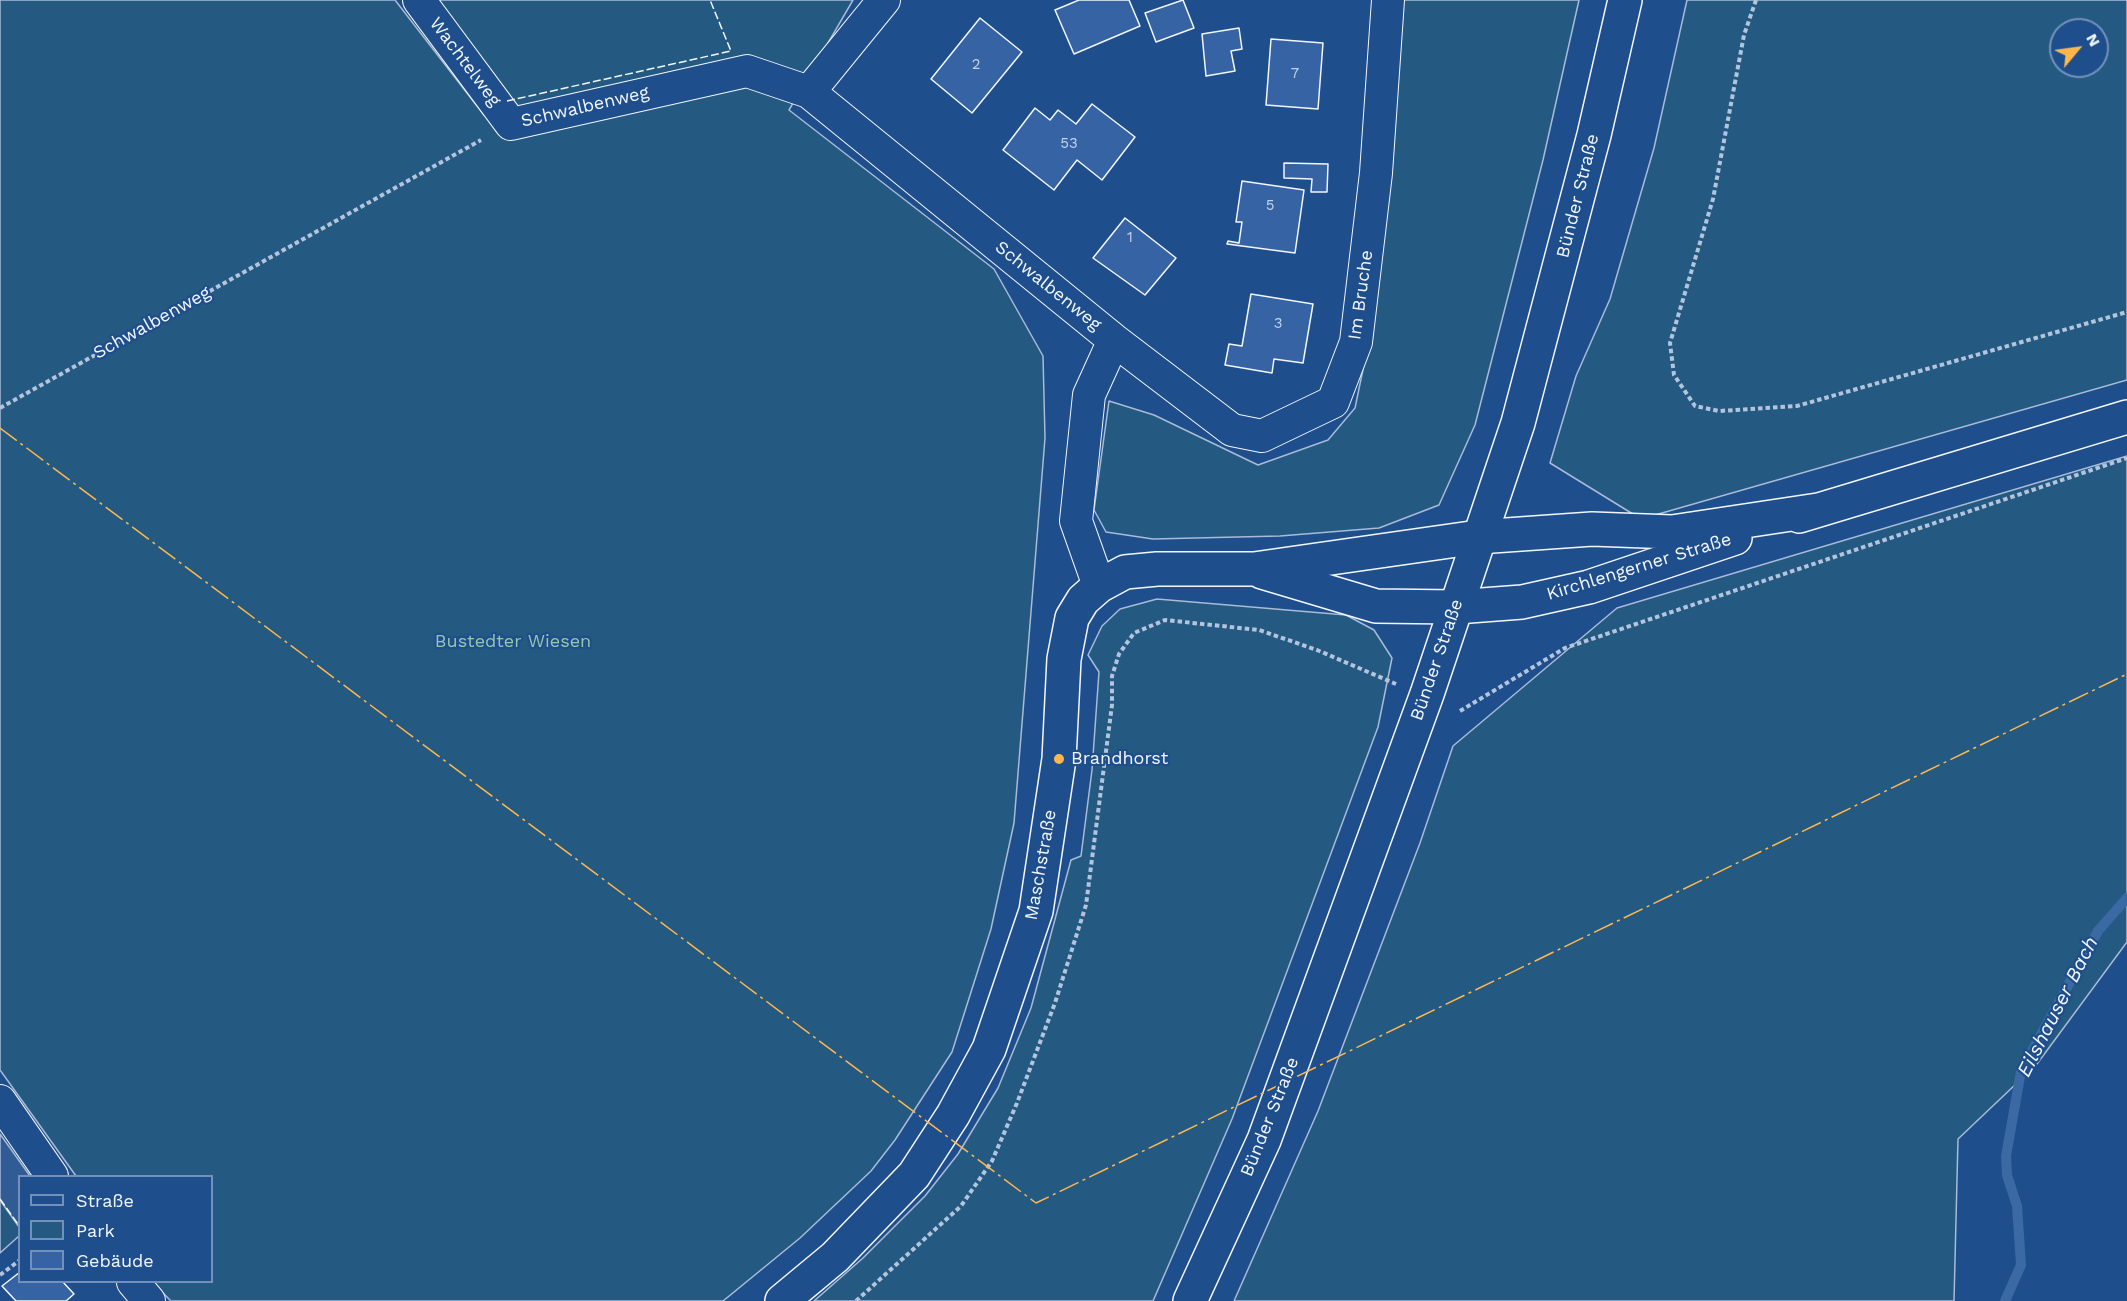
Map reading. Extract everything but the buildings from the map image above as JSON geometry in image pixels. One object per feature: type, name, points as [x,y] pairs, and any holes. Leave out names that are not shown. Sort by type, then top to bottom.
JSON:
[{"type":"street","name":"Wachtelweg","points":[[418,0],[511,124]]},
{"type":"street","points":[[809,92],[884,0]]},
{"type":"street","name":"Im Bruche","points":[[1114,340],[1232,430],[1262,436],[1333,402],[1356,342],[1376,173],[1388,0]]},
{"type":"street","name":"Bünder Straße","points":[[1190,1301],[1264,1140],[1427,694],[1518,423],[1538,355],[1594,135],[1625,0]]},
{"type":"street","name":"Schwalbenweg","points":[[511,124],[747,71],[809,92],[1114,340]]},
{"type":"street","points":[[1099,586],[1076,521],[1089,395],[1114,340]]},
{"type":"street","name":"Kirchlengerner Straße","points":[[1455,607],[1522,602],[1589,587],[1818,510],[2127,417]]},
{"type":"street","name":"Kirchlengerner Straße","points":[[1478,537],[1592,529],[1672,532],[1818,510]]},
{"type":"street","name":"Maschstraße","points":[[782,1301],[835,1257],[914,1175],[953,1115],[989,1049],[1036,911],[1059,759],[1064,659],[1072,618],[1083,600],[1099,586],[1125,572],[1157,568],[1254,569],[1478,537]]},
{"type":"street","name":"Maschstraße","points":[[1254,569],[1376,606],[1455,607]]},
{"type":"street","points":[[0,1101],[51,1175]]},
{"type":"street","points":[[135,1283],[149,1301]]},
{"type":"path","points":[[1756,0],[1744,35],[1713,199],[1670,343],[1674,375],[1695,406],[1719,411],[1797,406],[2127,312]]},
{"type":"path","name":"Schwalbenweg","points":[[0,408],[511,124]]},
{"type":"path","points":[[1461,709],[1565,648],[2127,458]]},
{"type":"path","points":[[856,1301],[961,1206],[992,1161],[1017,1102],[1055,1003],[1086,905],[1112,705],[1112,676],[1119,654],[1134,633],[1165,620],[1259,630],[1317,650],[1377,678],[1427,694]]},
{"type":"path","points":[[0,1275],[18,1262]]},
{"type":"green space","name":"Bustedter Wiesen","points":[[0,0],[395,0],[484,115],[505,102],[430,0],[853,0],[789,110],[994,269],[1043,356],[1045,438],[1014,823],[991,929],[952,1052],[895,1140],[871,1171],[800,1238],[723,1301],[171,1301],[153,1283],[213,1283],[213,1175],[75,1175],[0,1070]]},
{"type":"green space","points":[[1400,0],[1579,0],[1543,160],[1475,425],[1439,505],[1379,528],[1280,536],[1153,539],[1106,532],[1094,510],[1109,401],[1154,415],[1258,465],[1328,440],[1355,408],[1372,326]]},
{"type":"green space","points":[[1687,0],[2127,0],[2127,380],[1641,519],[1550,463],[1576,376],[1610,299],[1654,148]]},
{"type":"green space","points":[[2127,456],[2127,942],[2037,1064],[1958,1139],[1954,1301],[1234,1301],[1318,1111],[1420,843],[1453,746],[1617,608]]},
{"type":"green space","points":[[1157,599],[1346,615],[1374,630],[1392,658],[1378,727],[1232,1119],[1153,1301],[814,1301],[863,1258],[925,1196],[958,1154],[998,1088],[1031,1008],[1071,860],[1081,856],[1092,770],[1099,672],[1088,655],[1102,626],[1120,609]]},
{"type":"green space","points":[[0,1200],[18,1224],[18,1237],[0,1253]]},
{"type":"shaded area","points":[[0,1134],[29,1175],[18,1175],[18,1226],[0,1200]]},
{"type":"waterway","name":"Eilshauser Bach","points":[[2005,1301],[2021,1265],[2017,1206],[2007,1175],[2006,1156],[2021,1071],[2098,931],[2127,898]]},
{"type":"fence","points":[[507,101],[731,51],[710,0]]},
{"type":"fence","points":[[0,1199],[18,1224]]},
{"type":"power","points":[[0,428],[1036,1203],[2127,674]]},
{"type":"place","name":"Brandhorst","points":[[1059,759]]}]
